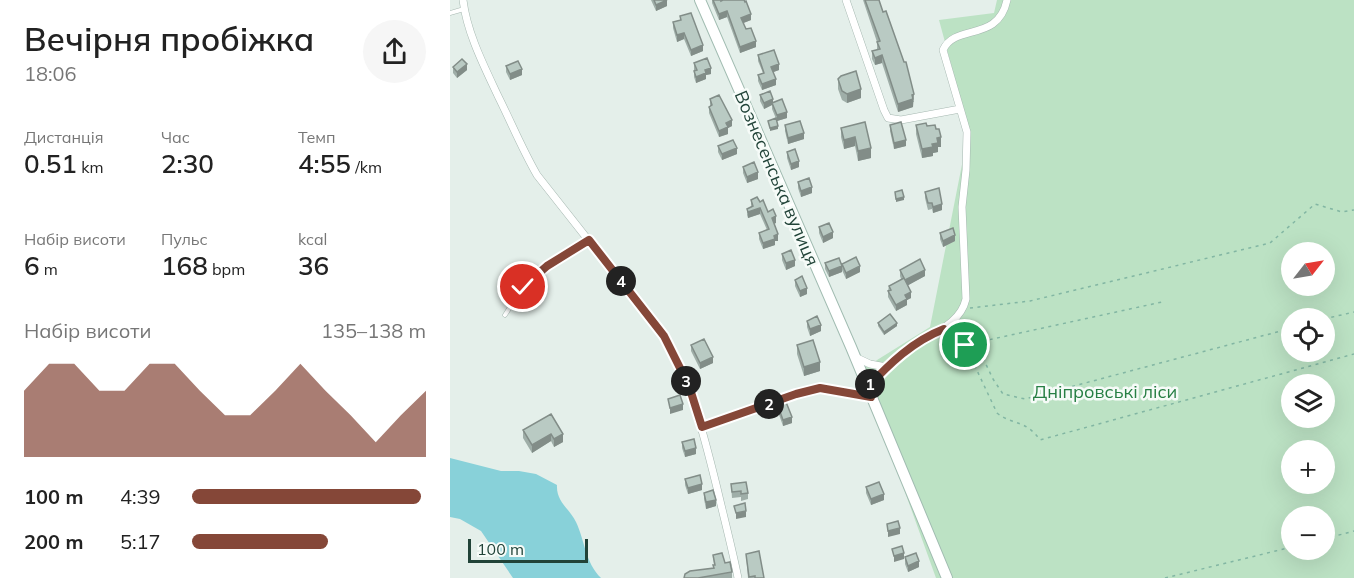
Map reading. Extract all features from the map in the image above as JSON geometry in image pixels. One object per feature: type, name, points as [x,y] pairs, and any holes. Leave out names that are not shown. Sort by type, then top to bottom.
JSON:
[{"type":"main road","name":"Вознесенська вулиця","points":[[699,0],[854,356],[947,578]]},
{"type":"street","points":[[463,0],[464,9],[484,65],[537,175],[664,336],[689,386],[702,427],[738,578]]},
{"type":"street","points":[[846,0],[888,118],[901,120],[960,109]]},
{"type":"street","points":[[869,392],[886,367],[912,347],[944,329],[963,309],[966,299],[962,207],[967,132],[943,50],[952,40],[991,26],[1003,14],[1007,0]]},
{"type":"street","points":[[854,356],[870,364],[886,367]]},
{"type":"lane","points":[[450,13],[464,9]]},
{"type":"lane","points":[[505,315],[523,287],[547,266],[589,240]]},
{"type":"lane","points":[[702,427],[796,394],[820,388],[869,392]]},
{"type":"path","points":[[963,309],[1030,301],[1270,243],[1315,204],[1342,212],[1354,210]]},
{"type":"path","points":[[965,345],[1162,302]]},
{"type":"path","points":[[1335,317],[1354,312]]},
{"type":"path","points":[[944,329],[956,341],[980,352],[1003,394],[1025,399],[1281,331]]},
{"type":"path","points":[[965,345],[997,413],[1006,420],[1019,422],[1032,429],[1040,440],[1354,354]]},
{"type":"path","points":[[1335,535],[1354,531]]},
{"type":"path","points":[[1165,578],[1281,550]]},
{"type":"green space","name":"Дніпровські ліси","points":[[997,0],[1354,0],[1354,578],[936,578],[861,370],[930,327],[967,139],[964,112],[939,20],[994,13]]},
{"type":"water","points":[[450,458],[501,471],[536,474],[557,485],[561,501],[576,522],[588,558],[601,578],[513,578],[481,531],[460,519],[450,517]]},
{"type":"building","points":[[654,0],[667,0],[656,5]]},
{"type":"building","points":[[713,0],[746,1],[751,14],[741,18],[746,29],[751,28],[756,41],[740,47],[727,11],[719,14]]},
{"type":"building","points":[[865,0],[879,0],[883,12],[886,11],[904,62],[906,62],[914,94],[913,99],[898,104],[882,55],[875,58],[872,51],[880,49],[877,42],[880,41]]},
{"type":"building","points":[[691,13],[703,45],[691,50],[684,33],[677,35],[673,22],[681,20],[680,16]]},
{"type":"building","points":[[774,50],[779,64],[771,67],[776,79],[762,84],[758,75],[764,73],[758,55]]},
{"type":"building","points":[[707,58],[711,68],[696,77],[694,71],[697,70],[694,63]]},
{"type":"building","points":[[462,59],[467,64],[457,72],[453,67]]},
{"type":"building","points":[[518,61],[522,69],[510,74],[506,66]]},
{"type":"building","points":[[856,71],[861,89],[847,94],[842,91],[838,79]]},
{"type":"building","points":[[770,91],[773,99],[764,103],[760,95]]},
{"type":"building","points":[[719,95],[732,120],[726,123],[728,127],[719,131],[709,107],[712,105],[710,99]]},
{"type":"building","points":[[782,99],[787,112],[777,115],[772,103]]},
{"type":"building","points":[[776,118],[778,126],[770,128],[768,121]]},
{"type":"building","points":[[800,121],[804,133],[788,138],[785,125]]},
{"type":"building","points":[[865,122],[871,148],[858,151],[855,137],[844,140],[841,128]]},
{"type":"building","points":[[901,122],[906,140],[894,143],[890,125]]},
{"type":"building","points":[[926,123],[927,126],[935,125],[941,137],[937,138],[938,143],[932,144],[933,147],[922,149],[916,125]]},
{"type":"building","points":[[733,140],[737,148],[722,154],[718,146]]},
{"type":"building","points":[[795,149],[799,161],[791,164],[787,152]]},
{"type":"building","points":[[754,162],[758,172],[747,177],[743,167]]},
{"type":"building","points":[[809,178],[812,187],[801,191],[798,182]]},
{"type":"building","points":[[939,188],[942,204],[933,207],[932,203],[928,203],[925,192]]},
{"type":"building","points":[[902,190],[904,197],[896,199],[895,192]]},
{"type":"building","points":[[757,197],[760,202],[763,200],[768,212],[773,209],[776,216],[772,218],[778,234],[774,236],[775,239],[763,243],[759,233],[769,229],[760,208],[748,212],[747,209],[753,206],[751,200]]},
{"type":"building","points":[[829,223],[833,232],[823,237],[819,227]]},
{"type":"building","points":[[953,228],[955,235],[943,241],[940,233]]},
{"type":"building","points":[[791,250],[795,260],[786,263],[782,254]]},
{"type":"building","points":[[856,257],[860,266],[846,273],[842,264]]},
{"type":"building","points":[[839,258],[842,266],[829,271],[825,263]]},
{"type":"building","points":[[920,259],[925,270],[905,280],[900,270]]},
{"type":"building","points":[[802,276],[807,288],[800,291],[795,280]]},
{"type":"building","points":[[904,278],[911,292],[905,295],[907,299],[896,305],[888,291],[891,290],[889,286]]},
{"type":"building","points":[[890,314],[897,323],[884,332],[878,323]]},
{"type":"building","points":[[817,316],[821,325],[810,329],[807,321]]},
{"type":"building","points":[[704,339],[713,357],[700,363],[691,345]]},
{"type":"building","points":[[813,340],[820,362],[804,367],[797,345]]},
{"type":"building","points":[[680,395],[683,404],[670,408],[668,399]]},
{"type":"building","points":[[786,402],[792,417],[783,420],[778,406]]},
{"type":"building","points":[[551,414],[563,434],[554,439],[551,434],[532,445],[523,430]]},
{"type":"building","points":[[694,439],[696,448],[685,451],[682,442]]},
{"type":"building","points":[[700,475],[702,484],[688,488],[685,479]]},
{"type":"building","points":[[746,482],[748,493],[732,492],[731,484]]},
{"type":"building","points":[[879,482],[884,494],[871,499],[866,487]]},
{"type":"building","points":[[713,490],[716,500],[706,502],[704,493]]},
{"type":"building","points":[[745,503],[746,511],[736,513],[734,506]]},
{"type":"building","points":[[898,521],[900,528],[888,531],[887,524]]},
{"type":"building","points":[[902,546],[904,553],[894,556],[892,549]]},
{"type":"building","points":[[759,551],[764,578],[749,577],[746,554]]},
{"type":"building","points":[[722,553],[725,563],[730,562],[732,572],[684,578],[685,574],[690,571],[714,568],[713,555]]},
{"type":"building","points":[[916,553],[919,561],[908,566],[905,557]]},
{"type":"route","points":[[523,287],[547,266],[589,240],[664,336],[689,386],[702,427],[796,394],[820,388],[871,397],[867,388],[886,367],[932,334],[944,329],[956,341],[965,345]]}]
